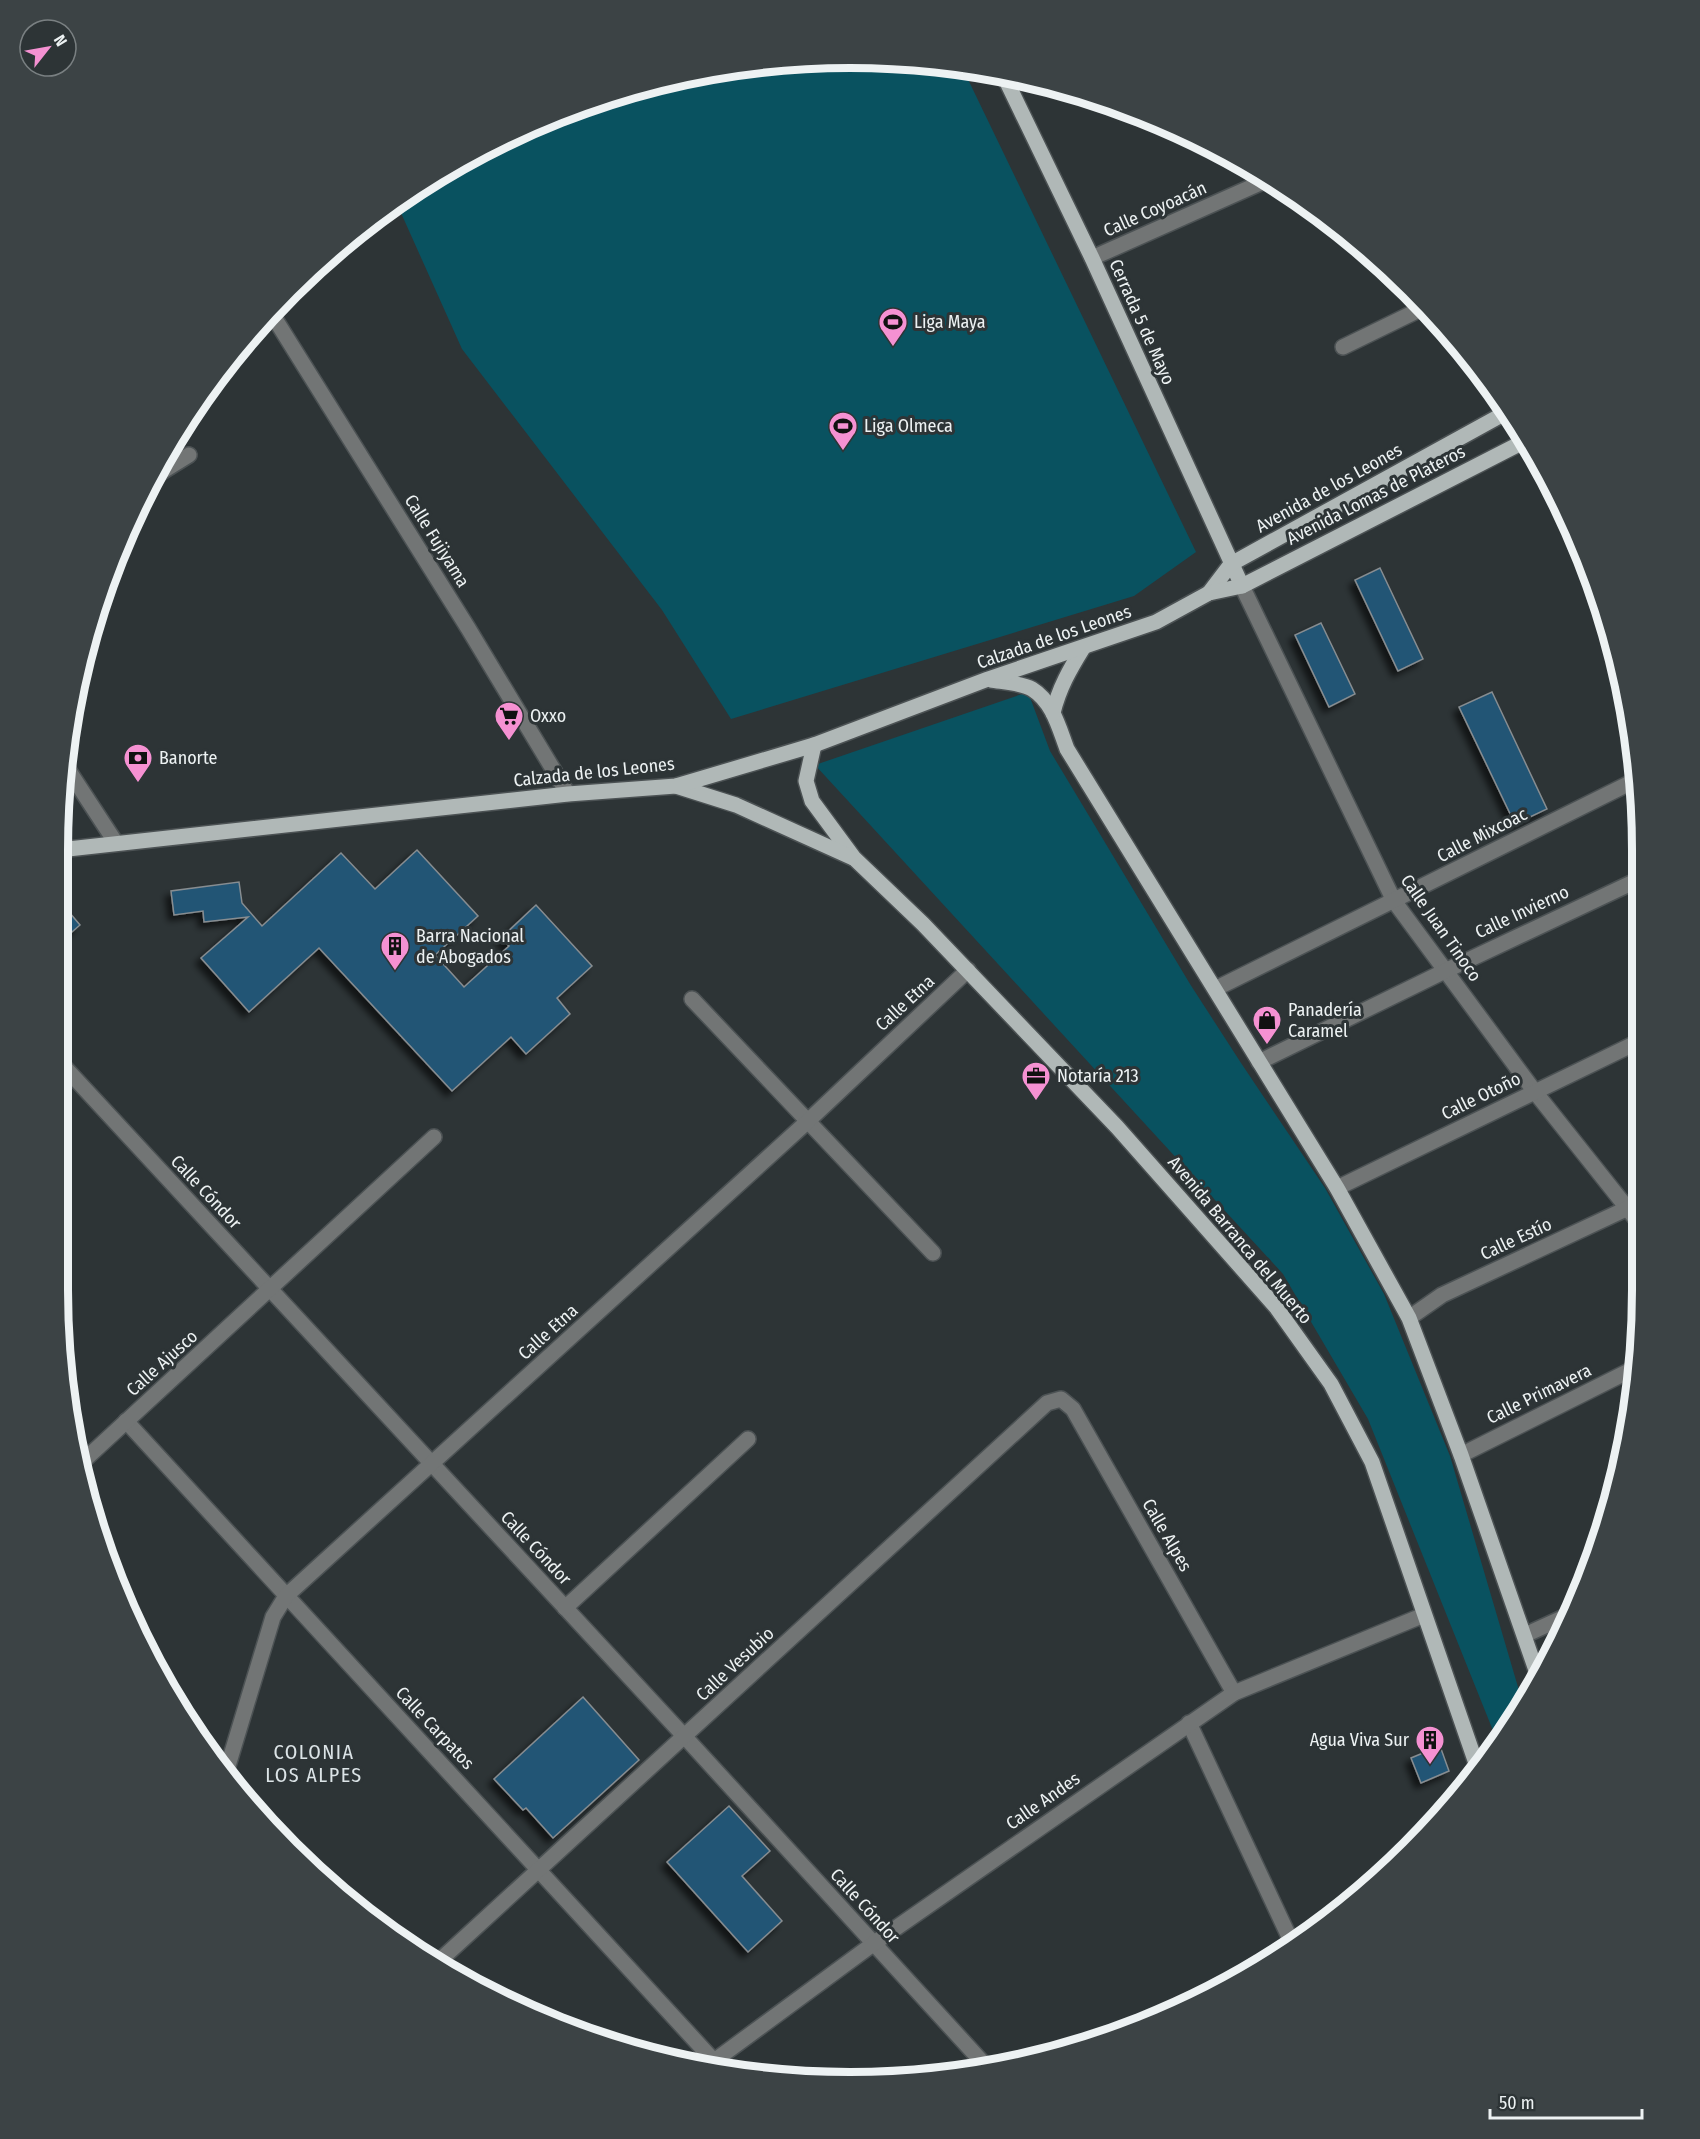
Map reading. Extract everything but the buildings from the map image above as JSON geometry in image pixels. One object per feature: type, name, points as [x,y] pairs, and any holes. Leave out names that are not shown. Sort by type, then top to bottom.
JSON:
[{"type":"main road","name":"Cerrada 5 de Mayo","points":[[1008,84],[1092,258],[1242,586]]},
{"type":"main road","name":"Avenida de los Leones","points":[[1209,593],[1231,564],[1501,415]]},
{"type":"main road","name":"Avenida Lomas de Plateros","points":[[1242,586],[1519,444]]},
{"type":"main road","points":[[1209,593],[1242,586]]},
{"type":"main road","name":"Calzada de los Leones","points":[[68,849],[568,794],[676,786],[814,745],[988,679],[1156,622],[1209,593]]},
{"type":"main road","points":[[1053,712],[1064,679],[1083,648]]},
{"type":"main road","points":[[988,679],[1031,688],[1043,698],[1053,712],[1067,749],[1336,1188],[1408,1318],[1461,1455],[1502,1580],[1525,1635],[1535,1667]]},
{"type":"main road","name":"Avenida Barranca del Muerto","points":[[814,745],[806,781],[812,801],[854,858],[923,924],[1118,1127],[1269,1299],[1331,1384],[1372,1462],[1475,1759]]},
{"type":"main road","name":"Avenida Barranca del Muerto","points":[[676,786],[736,805],[854,858]]},
{"type":"street","name":"Calle Coyoacán","points":[[1092,258],[1259,183]]},
{"type":"street","points":[[1343,347],[1417,312]]},
{"type":"street","name":"Calle Fujiyama","points":[[275,320],[468,628],[568,794]]},
{"type":"street","points":[[167,469],[189,455]]},
{"type":"street","name":"Calle Juan Tinoco","points":[[1242,586],[1395,901],[1535,1092],[1632,1215]]},
{"type":"street","points":[[71,775],[116,843]]},
{"type":"street","name":"Calle Mixcoac","points":[[1215,989],[1629,783]]},
{"type":"street","name":"Calle Invierno","points":[[1259,1062],[1445,970],[1632,883]]},
{"type":"street","name":"Calle Etna","points":[[228,1764],[273,1617],[286,1596],[808,1121],[968,970]]},
{"type":"street","points":[[692,999],[933,1253]]},
{"type":"street","name":"Calle Otoño","points":[[1336,1188],[1632,1045]]},
{"type":"street","name":"Calle Cóndor","points":[[68,1071],[685,1737],[980,2060]]},
{"type":"street","name":"Calle Ajusco","points":[[87,1458],[434,1137]]},
{"type":"street","name":"Calle Estío","points":[[1408,1318],[1442,1295],[1632,1206]]},
{"type":"street","name":"Calle Primavera","points":[[1461,1455],[1628,1372]]},
{"type":"street","name":"Calle Alpes","points":[[1061,1399],[1073,1409],[1234,1693]]},
{"type":"street","name":"Calle Vesubio","points":[[443,1957],[1047,1403],[1061,1399]]},
{"type":"street","name":"Calle Carpatos","points":[[126,1421],[540,1870],[708,2058]]},
{"type":"street","points":[[564,1608],[748,1438]]},
{"type":"street","name":"Calle Andes","points":[[716,2059],[873,1944],[1234,1693],[1424,1615]]},
{"type":"street","points":[[1525,1635],[1559,1620]]},
{"type":"street","points":[[1189,1723],[1289,1937]]},
{"type":"shaded area","name":"Liga Olmeca","points":[[799,69],[901,69],[967,77],[1196,552],[1134,596],[731,719],[662,610],[462,349],[400,210],[459,172],[504,148],[598,109],[647,94],[697,83],[748,74]]},
{"type":"shaded area","points":[[1028,692],[1050,751],[1190,984],[1325,1188],[1384,1294],[1450,1456],[1520,1693],[1494,1733],[1368,1419],[1283,1274],[815,765]]},
{"type":"place","name":"Liga Maya","points":[[893,348]]},
{"type":"place","name":"Liga Olmeca","points":[[843,452]]},
{"type":"place","name":"Oxxo","points":[[509,742]]},
{"type":"place","name":"Banorte","points":[[138,784]]},
{"type":"place","name":"Barra Nacional de Abogados","points":[[395,972]]},
{"type":"place","name":"Panadería Caramel","points":[[1267,1046]]},
{"type":"place","name":"Notaría 213","points":[[1036,1102]]},
{"type":"place","name":"Agua Viva Sur","points":[[1430,1766]]},
{"type":"district","name":"COLONIA LOS ALPES","points":[[314,1764]]}]
